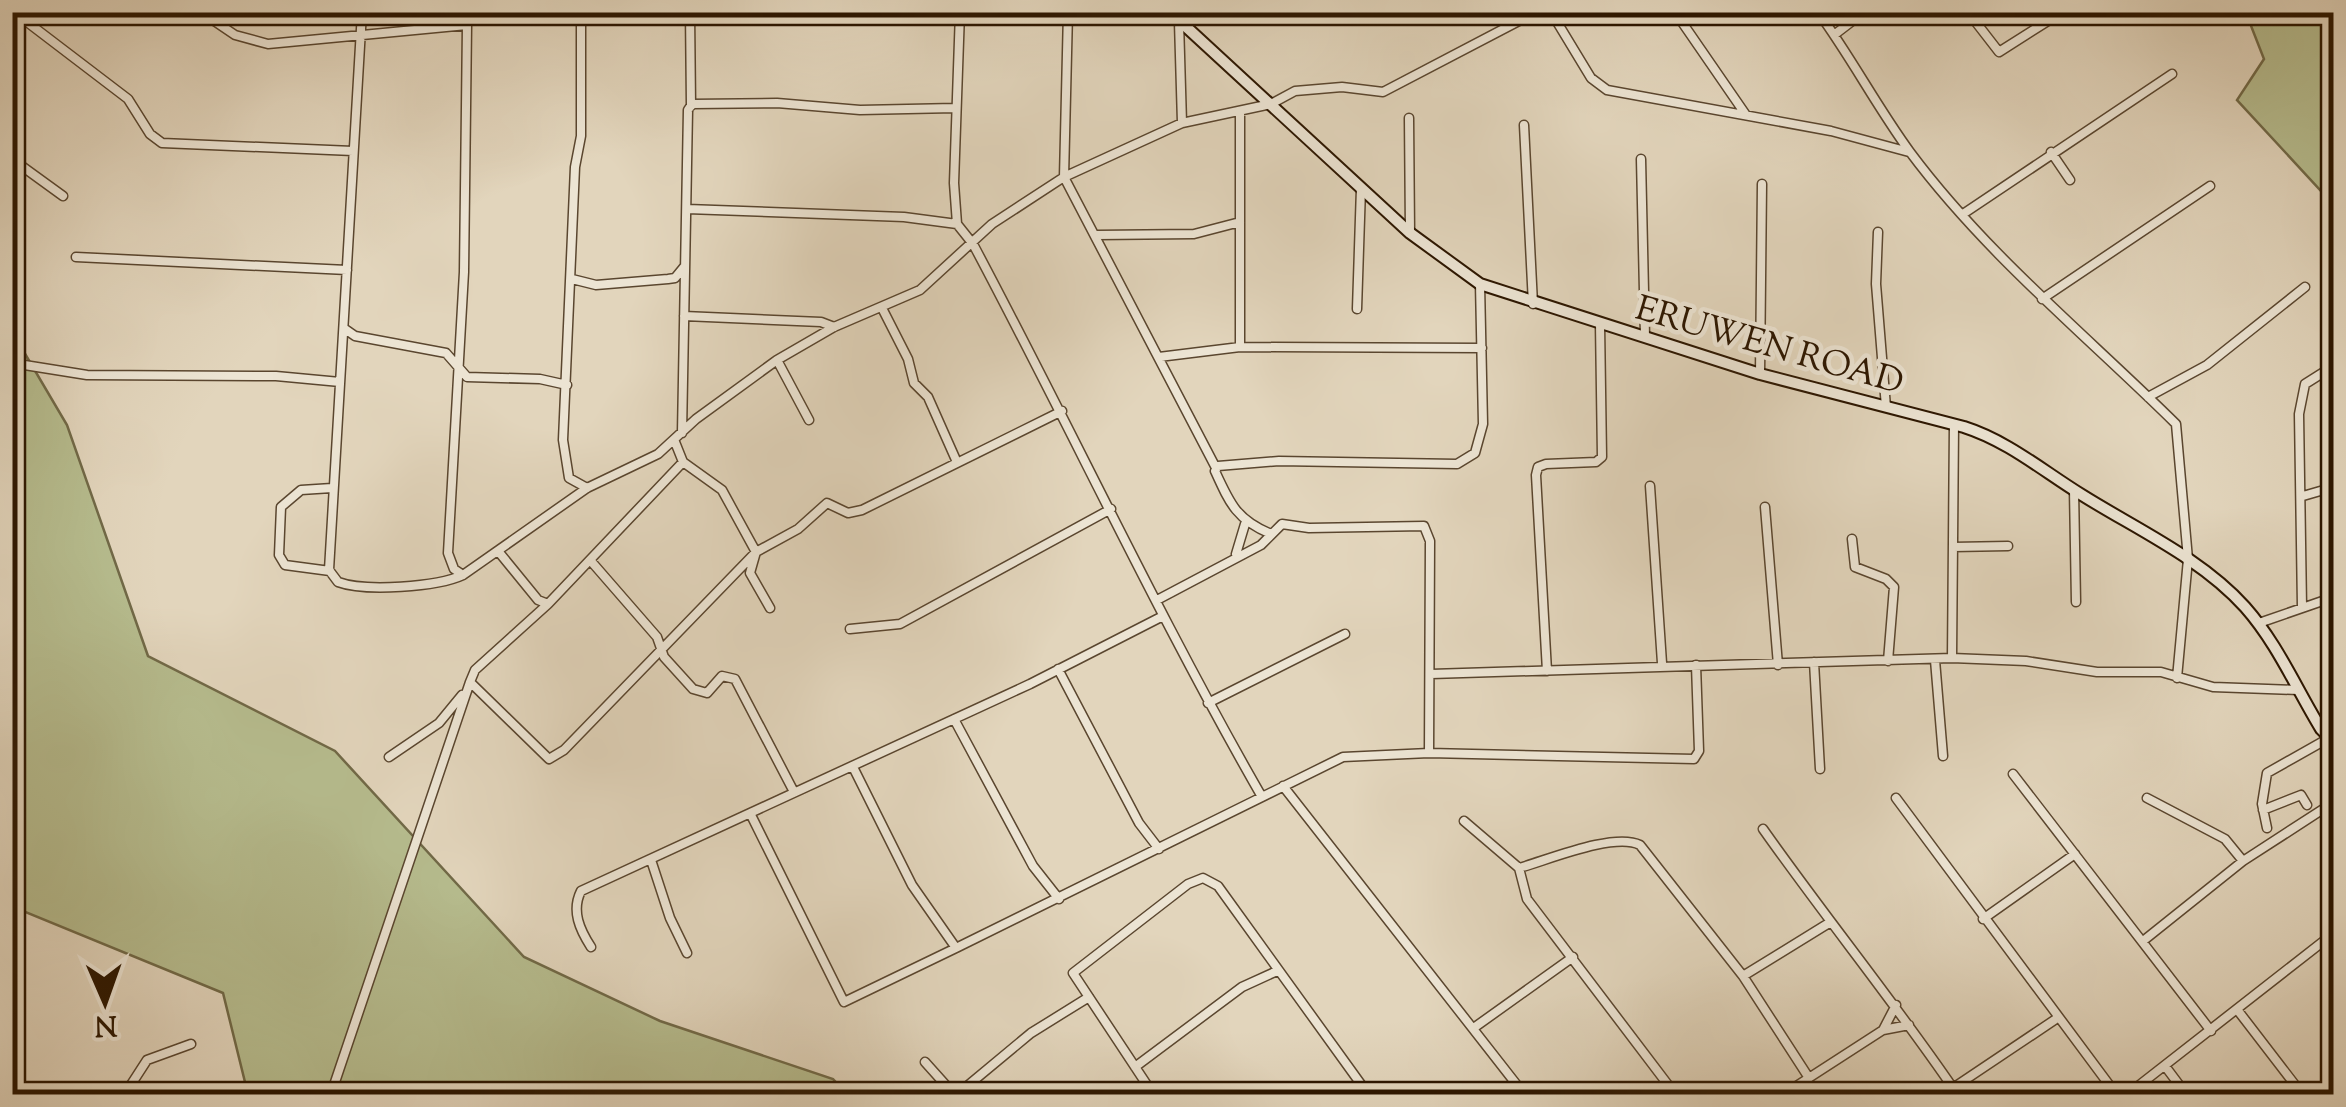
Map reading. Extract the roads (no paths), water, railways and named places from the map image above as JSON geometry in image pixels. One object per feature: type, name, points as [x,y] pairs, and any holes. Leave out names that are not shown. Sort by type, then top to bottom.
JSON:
[{"type":"street","points":[[14,12],[128,99],[150,134],[162,143],[353,151]]},
{"type":"street","points":[[201,12],[251,41],[344,39],[359,34],[467,25]]},
{"type":"street","points":[[362,12],[330,571],[338,582],[359,586],[442,583],[463,576],[587,488],[642,465],[776,360],[834,327],[920,290],[992,224],[1064,177],[1182,123],[1270,104],[1295,90],[1383,92],[1536,12]]},
{"type":"street","points":[[463,576],[454,570],[448,553],[464,272],[467,25],[472,12]]},
{"type":"street","points":[[581,12],[580,136],[575,167],[563,440],[572,483],[587,488]]},
{"type":"street","points":[[682,434],[690,12]]},
{"type":"street","points":[[960,12],[955,108],[957,224],[973,244],[1062,411],[1162,616],[1262,797]]},
{"type":"street","points":[[1068,12],[1064,177],[1159,356],[1229,500],[1246,524],[1271,534]]},
{"type":"street","name":"ERUWEN ROAD","points":[[1170,12],[1410,233],[1480,284],[1760,374],[1992,436],[2188,559],[2260,623],[2328,736]]},
{"type":"street","points":[[1551,12],[1598,86],[1832,130],[1910,152]]},
{"type":"street","points":[[1675,12],[1746,114]]},
{"type":"street","points":[[1818,12],[1910,152],[1963,214],[2042,298],[2148,397],[2179,433],[2188,559],[2177,678]]},
{"type":"street","points":[[1834,35],[1864,12]]},
{"type":"street","points":[[1968,12],[1999,52],[2062,12]]},
{"type":"street","points":[[1179,22],[1182,123]]},
{"type":"street","points":[[1963,214],[2172,74]]},
{"type":"street","points":[[691,106],[699,101],[860,110],[955,108]]},
{"type":"street","points":[[1240,111],[1240,347]]},
{"type":"street","points":[[1409,118],[1410,233]]},
{"type":"street","points":[[1524,125],[1533,304]]},
{"type":"street","points":[[2051,152],[2070,180]]},
{"type":"street","points":[[12,158],[63,196]]},
{"type":"street","points":[[1641,159],[1645,336]]},
{"type":"street","points":[[1760,374],[1762,184]]},
{"type":"street","points":[[2042,298],[2210,186]]},
{"type":"street","points":[[1358,308],[1361,188]]},
{"type":"street","points":[[687,209],[904,217],[957,224]]},
{"type":"street","points":[[1097,235],[1194,234],[1240,222]]},
{"type":"street","points":[[1878,232],[1876,284],[1886,407]]},
{"type":"street","points":[[76,257],[347,270]]},
{"type":"street","points":[[572,279],[596,285],[675,278],[684,267]]},
{"type":"street","points":[[1216,468],[1221,463],[1466,462],[1475,453],[1483,424],[1480,284]]},
{"type":"street","points":[[2148,397],[2208,365],[2305,287]]},
{"type":"street","points":[[882,308],[908,360],[914,382],[928,397],[956,460]]},
{"type":"street","points":[[684,316],[821,322],[834,327]]},
{"type":"street","points":[[1546,671],[1536,475],[1538,467],[1546,464],[1596,462],[1602,457],[1600,324]]},
{"type":"street","points":[[345,329],[355,336],[446,353],[456,367],[474,379],[540,379],[567,385]]},
{"type":"street","points":[[342,350],[355,336]]},
{"type":"street","points":[[1159,356],[1240,347],[1482,348]]},
{"type":"street","points":[[776,360],[809,420]]},
{"type":"street","points":[[12,364],[87,376],[276,376],[340,382]]},
{"type":"street","points":[[2302,608],[2302,394],[2312,376],[2324,372]]},
{"type":"street","points":[[470,682],[549,760],[564,750],[660,646],[756,552],[798,528],[828,503],[848,512],[862,510],[956,460],[1062,411]]},
{"type":"street","points":[[1952,658],[1954,424]]},
{"type":"street","points":[[675,442],[683,462],[722,490],[756,552],[750,573],[770,608]]},
{"type":"street","points":[[331,1094],[474,670],[548,604],[683,462]]},
{"type":"street","points":[[1650,486],[1662,663]]},
{"type":"street","points":[[2303,496],[2334,487]]},
{"type":"street","points":[[330,571],[285,566],[279,555],[282,507],[301,490],[332,488]]},
{"type":"street","points":[[2074,490],[2076,602]]},
{"type":"street","points":[[1765,506],[1778,664]]},
{"type":"street","points":[[850,629],[910,619],[1111,509]]},
{"type":"street","points":[[1157,600],[1236,554],[1261,545],[1291,522],[1309,528],[1424,526],[1430,541],[1429,753]]},
{"type":"street","points":[[1236,554],[1246,524]]},
{"type":"street","points":[[1852,539],[1855,567],[1892,582],[1894,588],[1888,661]]},
{"type":"street","points":[[1952,547],[2008,546]]},
{"type":"street","points":[[498,551],[538,600],[548,604]]},
{"type":"street","points":[[590,560],[660,646],[664,658],[699,693],[707,693],[726,675],[734,679],[794,792]]},
{"type":"street","points":[[2260,623],[2334,597]]},
{"type":"street","points":[[591,947],[580,930],[576,904],[581,891],[1058,670],[1162,616]]},
{"type":"street","points":[[1208,703],[1345,634]]},
{"type":"street","points":[[1431,674],[1662,663],[1952,658],[2097,672],[2161,672],[2212,687],[2298,690]]},
{"type":"street","points":[[1935,660],[1943,756]]},
{"type":"street","points":[[1814,662],[1820,769]]},
{"type":"street","points":[[750,813],[844,1002],[1343,757],[1429,753],[1694,758],[1699,751],[1696,665]]},
{"type":"street","points":[[1058,670],[1139,823],[1159,849]]},
{"type":"street","points":[[389,757],[439,723],[470,682]]},
{"type":"street","points":[[954,719],[1033,866],[1059,899]]},
{"type":"street","points":[[2267,828],[2263,810],[2267,773],[2328,736],[2334,722]]},
{"type":"street","points":[[853,767],[912,885],[956,948]]},
{"type":"street","points":[[2012,774],[2211,1031]]},
{"type":"street","points":[[1284,786],[1524,1094]]},
{"type":"street","points":[[2263,810],[2301,795],[2307,805]]},
{"type":"street","points":[[1896,798],[2056,1019],[2116,1094]]},
{"type":"street","points":[[2147,798],[2224,838],[2243,861]]},
{"type":"street","points":[[2143,940],[2243,861],[2334,802]]},
{"type":"street","points":[[1464,820],[1519,868],[1527,899],[1675,1094]]},
{"type":"street","points":[[1763,828],[1829,923],[1910,1024],[1952,1088]]},
{"type":"street","points":[[1519,868],[1630,840],[1640,845],[1743,976],[1808,1078]]},
{"type":"street","points":[[1983,919],[2075,854]]},
{"type":"street","points":[[651,860],[686,953]]},
{"type":"street","points":[[1148,1093],[1072,973],[1188,884],[1202,878],[1218,886],[1368,1094]]},
{"type":"street","points":[[1743,976],[1829,923]]},
{"type":"street","points":[[2128,1094],[2239,1012],[2334,933]]},
{"type":"street","points":[[1475,1028],[1574,957]]},
{"type":"street","points":[[1135,1068],[1242,987],[1277,971]]},
{"type":"street","points":[[925,1062],[951,1091],[960,1092],[1031,1033],[1088,997]]},
{"type":"street","points":[[1883,1030],[1896,1005]]},
{"type":"street","points":[[2239,1012],[2302,1094]]},
{"type":"street","points":[[1944,1094],[2056,1019]]},
{"type":"street","points":[[1784,1094],[1883,1030],[1910,1024]]},
{"type":"street","points":[[125,1094],[147,1060],[192,1044]]},
{"type":"street","points":[[2165,1066],[2186,1094]]}]
